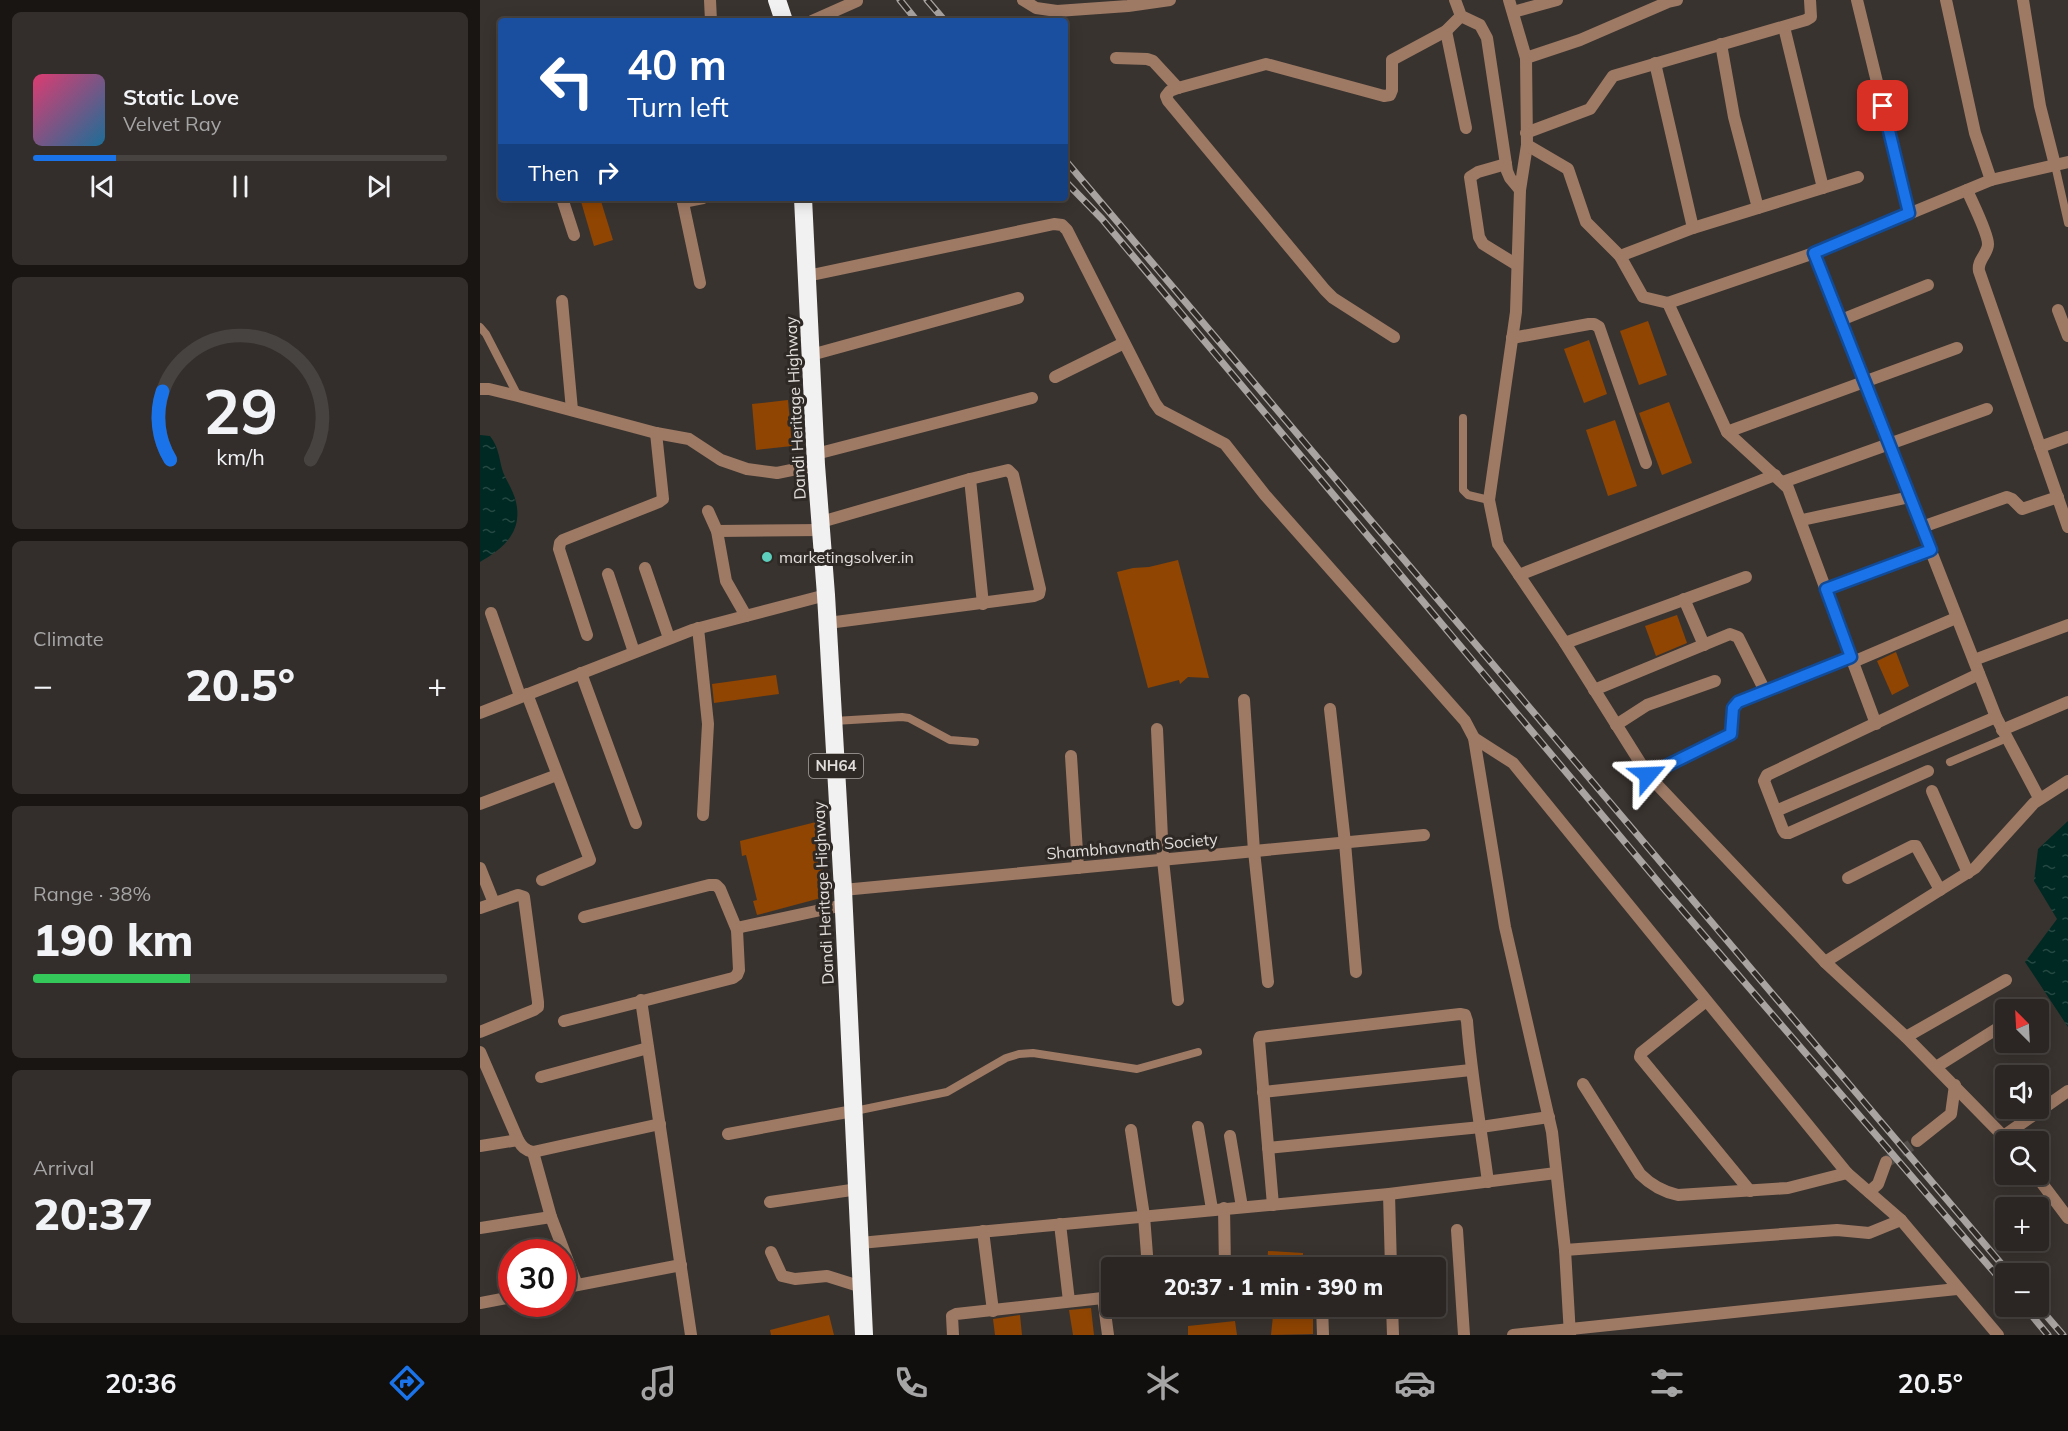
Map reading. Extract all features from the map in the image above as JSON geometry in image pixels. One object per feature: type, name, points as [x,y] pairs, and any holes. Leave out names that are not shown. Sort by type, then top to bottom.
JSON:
[{"type":"highway","points":[[777,0],[783,18]]},
{"type":"highway","name":"Dandi Heritage Highway","points":[[803,201],[816,460],[844,898],[864,1335]]},
{"type":"street","points":[[710,0],[711,18]]},
{"type":"street","points":[[1028,2],[1051,11],[1089,4],[1128,6],[1170,0]]},
{"type":"street","points":[[1455,0],[1461,16],[1480,25],[1487,38],[1506,164],[1510,178],[1520,190]]},
{"type":"street","points":[[1509,0],[1526,58],[1527,139],[1520,190],[1516,312],[1489,500],[1498,544],[1565,643],[1648,775],[1825,962],[1906,1036],[2000,1131]]},
{"type":"street","points":[[1513,12],[1557,0]]},
{"type":"street","points":[[1526,58],[1580,40],[1677,0]]},
{"type":"street","points":[[1527,139],[1592,107],[1613,76],[1784,27],[1811,17],[1810,0]]},
{"type":"street","points":[[1857,0],[1909,213]]},
{"type":"street","points":[[1946,0],[1975,133],[1991,180]]},
{"type":"street","points":[[2023,0],[2039,98],[2055,165]]},
{"type":"street","points":[[819,18],[857,1]]},
{"type":"street","points":[[1394,337],[1333,298],[1325,290],[1166,96],[1170,91],[1178,88],[1266,63],[1384,96],[1390,95],[1392,60],[1446,31],[1461,16]]},
{"type":"street","points":[[1784,27],[1823,188]]},
{"type":"street","points":[[1446,31],[1466,128]]},
{"type":"street","points":[[1721,44],[1734,117],[1758,208]]},
{"type":"street","points":[[1116,58],[1153,61],[1178,88]]},
{"type":"street","points":[[1655,63],[1693,228]]},
{"type":"street","points":[[1527,139],[1568,169],[1586,222],[1620,256],[1643,297],[1668,303],[1814,253],[1991,180],[2068,162]]},
{"type":"street","points":[[1506,164],[1473,174],[1470,177],[1479,237],[1483,244],[1517,265]]},
{"type":"street","points":[[1620,256],[1693,228],[1858,177]]},
{"type":"street","points":[[1967,190],[1988,241],[1988,246],[1979,262],[1979,271],[2068,527]]},
{"type":"street","points":[[563,201],[574,235]]},
{"type":"street","points":[[683,201],[700,283]]},
{"type":"street","points":[[807,276],[1054,224],[1062,225],[1067,230],[1160,410],[1225,444],[1273,504],[1465,721],[1474,738],[1505,927],[1549,1117],[1565,1250],[1570,1333]]},
{"type":"street","points":[[1814,253],[1996,717],[2039,798]]},
{"type":"street","points":[[1841,320],[1928,285]]},
{"type":"street","points":[[811,354],[1018,298]]},
{"type":"street","points":[[562,301],[573,410]]},
{"type":"street","points":[[1668,303],[1727,432],[1779,478],[1791,494],[1876,724]]},
{"type":"street","points":[[2058,310],[2068,336]]},
{"type":"street","points":[[1512,338],[1589,324],[1599,327],[1646,464]]},
{"type":"street","points":[[1055,377],[1124,343]]},
{"type":"street","points":[[1727,432],[1957,348]]},
{"type":"street","points":[[480,389],[489,389],[656,433],[689,439],[721,460],[747,469],[777,473],[1032,398]]},
{"type":"street","points":[[1519,575],[1779,478],[1890,444],[1987,409]]},
{"type":"street","points":[[586,635],[559,549],[560,543],[663,499],[656,433]]},
{"type":"street","points":[[2040,447],[2068,437]]},
{"type":"street","points":[[717,531],[821,526],[970,479],[1008,470],[1013,475],[1040,589],[1039,594],[983,604],[828,623]]},
{"type":"street","points":[[970,479],[983,604]]},
{"type":"street","points":[[1922,527],[2007,497],[2022,509],[2058,497]]},
{"type":"street","points":[[1802,520],[1910,498]]},
{"type":"street","points":[[708,511],[717,531],[726,581],[746,616]]},
{"type":"street","points":[[1826,589],[1931,550]]},
{"type":"street","points":[[645,568],[669,638]]},
{"type":"street","points":[[608,574],[634,652]]},
{"type":"street","points":[[1565,643],[1746,577]]},
{"type":"street","points":[[480,713],[698,628],[826,595]]},
{"type":"street","points":[[1684,599],[1704,645]]},
{"type":"street","points":[[491,613],[590,860],[542,880]]},
{"type":"street","points":[[1648,775],[1731,734],[1734,704],[1956,618]]},
{"type":"street","points":[[1974,660],[2068,626]]},
{"type":"street","points":[[698,628],[708,724],[703,815]]},
{"type":"street","points":[[1594,690],[1730,634],[1738,637],[1765,691]]},
{"type":"street","points":[[581,673],[636,823]]},
{"type":"street","points":[[1928,771],[1788,833],[1783,830],[1764,780],[1767,775],[1979,674]]},
{"type":"street","points":[[1616,725],[1647,705],[1715,681]]},
{"type":"street","points":[[1244,700],[1254,851],[1268,982]]},
{"type":"street","points":[[2004,734],[2068,702]]},
{"type":"street","points":[[1330,710],[1356,972]]},
{"type":"street","points":[[1776,811],[1996,717]]},
{"type":"street","points":[[1157,729],[1163,860],[1178,1000]]},
{"type":"street","points":[[1474,738],[1513,763],[1848,1173],[1901,1220],[1998,1335]]},
{"type":"street","points":[[1071,756],[1078,868]]},
{"type":"street","points":[[480,804],[557,775]]},
{"type":"street","points":[[1825,962],[1968,873],[1981,863],[2039,798],[2068,781]]},
{"type":"street","points":[[1932,791],[1968,873]]},
{"type":"street","name":"Shambhavnath Society","points":[[737,930],[844,898],[1078,868],[1424,836]]},
{"type":"street","points":[[1848,878],[1916,846],[1940,890]]},
{"type":"street","points":[[480,868],[494,903]]},
{"type":"street","points":[[564,1021],[732,978],[739,970],[737,930],[720,889],[716,885],[584,917]]},
{"type":"street","points":[[480,908],[518,895],[524,897],[538,1007],[480,1032]]},
{"type":"street","points":[[1906,1036],[2006,980]]},
{"type":"street","points":[[641,1000],[691,1335]]},
{"type":"street","points":[[1707,1001],[1641,1053],[1640,1057],[1750,1191]]},
{"type":"street","points":[[1273,1205],[1259,1040],[1263,1036],[1460,1014],[1465,1015],[1467,1021],[1471,1070],[1488,1182]]},
{"type":"street","points":[[1936,1067],[1995,1030]]},
{"type":"street","points":[[542,1077],[648,1048]]},
{"type":"street","points":[[480,1052],[518,1140],[522,1147],[533,1152],[660,1124]]},
{"type":"street","points":[[1263,1092],[1471,1070]]},
{"type":"street","points":[[1583,1084],[1640,1174],[1669,1193],[1678,1195],[1788,1188],[1848,1173]]},
{"type":"street","points":[[1917,1141],[1951,1114],[1955,1085]]},
{"type":"street","points":[[2016,1131],[2068,1091]]},
{"type":"street","points":[[728,1134],[853,1112]]},
{"type":"street","points":[[1268,1148],[1481,1127],[1549,1117]]},
{"type":"street","points":[[1198,1127],[1218,1209],[1224,1257]]},
{"type":"street","points":[[1131,1130],[1144,1216],[1147,1257]]},
{"type":"street","points":[[1230,1136],[1242,1207]]},
{"type":"street","points":[[480,1146],[518,1140]]},
{"type":"street","points":[[533,1152],[551,1217],[577,1285],[681,1265]]},
{"type":"street","points":[[1869,1192],[1878,1184],[1886,1162]]},
{"type":"street","points":[[860,1243],[1389,1194],[1556,1173]]},
{"type":"street","points":[[2043,1185],[2068,1218]]},
{"type":"street","points":[[770,1202],[858,1189]]},
{"type":"street","points":[[1389,1194],[1391,1257]]},
{"type":"street","points":[[480,1228],[551,1217]]},
{"type":"street","points":[[1565,1250],[1837,1230],[1869,1233],[1901,1220]]},
{"type":"street","points":[[1060,1224],[1069,1301]]},
{"type":"street","points":[[1457,1230],[1464,1335]]},
{"type":"street","points":[[983,1231],[993,1311]]},
{"type":"street","points":[[771,1252],[782,1276],[795,1279],[827,1276],[862,1287]]},
{"type":"street","points":[[1514,1335],[1570,1333],[1957,1289]]},
{"type":"street","points":[[953,1335],[952,1316],[1101,1298]]},
{"type":"street","points":[[480,1303],[498,1300]]},
{"type":"street","points":[[1108,1317],[1108,1335]]},
{"type":"street","points":[[1322,1317],[1323,1335]]},
{"type":"street","points":[[1392,1317],[1392,1335]]},
{"type":"lane","points":[[2055,165],[2068,223]]},
{"type":"lane","points":[[480,327],[486,334],[518,396]]},
{"type":"lane","points":[[1463,418],[1463,490],[1468,495],[1489,500]]},
{"type":"lane","points":[[834,721],[909,718],[950,740],[975,742]]},
{"type":"lane","points":[[1950,762],[2004,734]]},
{"type":"lane","points":[[853,1112],[947,1092],[1006,1058],[1019,1054],[1033,1053],[1137,1069],[1198,1052]]},
{"type":"water","points":[[480,435],[490,436],[495,444],[503,472],[515,498],[517,522],[514,531],[503,545],[480,562]]},
{"type":"water","points":[[2068,821],[2068,1027],[2025,962],[2057,919],[2034,881],[2038,849]]},
{"type":"building","points":[[581,201],[601,201],[613,240],[594,246]]},
{"type":"building","points":[[1648,321],[1667,375],[1639,385],[1620,331]]},
{"type":"building","points":[[1589,340],[1607,394],[1584,403],[1564,349]]},
{"type":"building","points":[[788,400],[792,446],[756,450],[752,404]]},
{"type":"building","points":[[1669,402],[1692,463],[1662,475],[1639,413]]},
{"type":"building","points":[[1615,420],[1637,486],[1608,496],[1586,430]]},
{"type":"building","points":[[1178,560],[1209,678],[1188,677],[1180,684],[1179,680],[1148,688],[1117,572]]},
{"type":"building","points":[[1677,615],[1687,643],[1656,656],[1645,626]]},
{"type":"building","points":[[1896,652],[1909,686],[1892,695],[1877,661]]},
{"type":"building","points":[[776,675],[779,694],[714,703],[712,684]]},
{"type":"building","points":[[816,822],[820,836],[815,837],[826,882],[829,881],[832,895],[757,915],[753,901],[757,900],[746,855],[742,856],[740,841]]},
{"type":"building","points":[[1268,1251],[1303,1253],[1303,1257],[1268,1257]]},
{"type":"building","points":[[1091,1308],[1094,1335],[1073,1335],[1069,1310]]},
{"type":"building","points":[[829,1315],[834,1335],[771,1335],[770,1330]]},
{"type":"building","points":[[1020,1315],[1022,1335],[995,1335],[993,1319]]},
{"type":"building","points":[[1273,1317],[1313,1317],[1313,1334],[1271,1335]]},
{"type":"building","points":[[1235,1321],[1237,1335],[1188,1335],[1188,1326]]},
{"type":"tunnel","points":[[1886,1162],[1917,1141]]},
{"type":"railway","points":[[900,0],[915,18]]},
{"type":"railway","points":[[927,0],[942,18]]},
{"type":"railway","points":[[1068,164],[2001,1263]]},
{"type":"railway","points":[[1068,184],[1102,219],[1665,890],[1995,1273]]},
{"type":"railway","points":[[2033,1317],[2048,1335]]},
{"type":"railway","points":[[2047,1317],[2063,1335]]},
{"type":"place","name":"marketingsolver.in","points":[[767,557]]},
{"type":"route","points":[[1648,775],[1731,734],[1734,704],[1851,657],[1826,589],[1931,550],[1814,253],[1909,213],[1883,106]]}]
